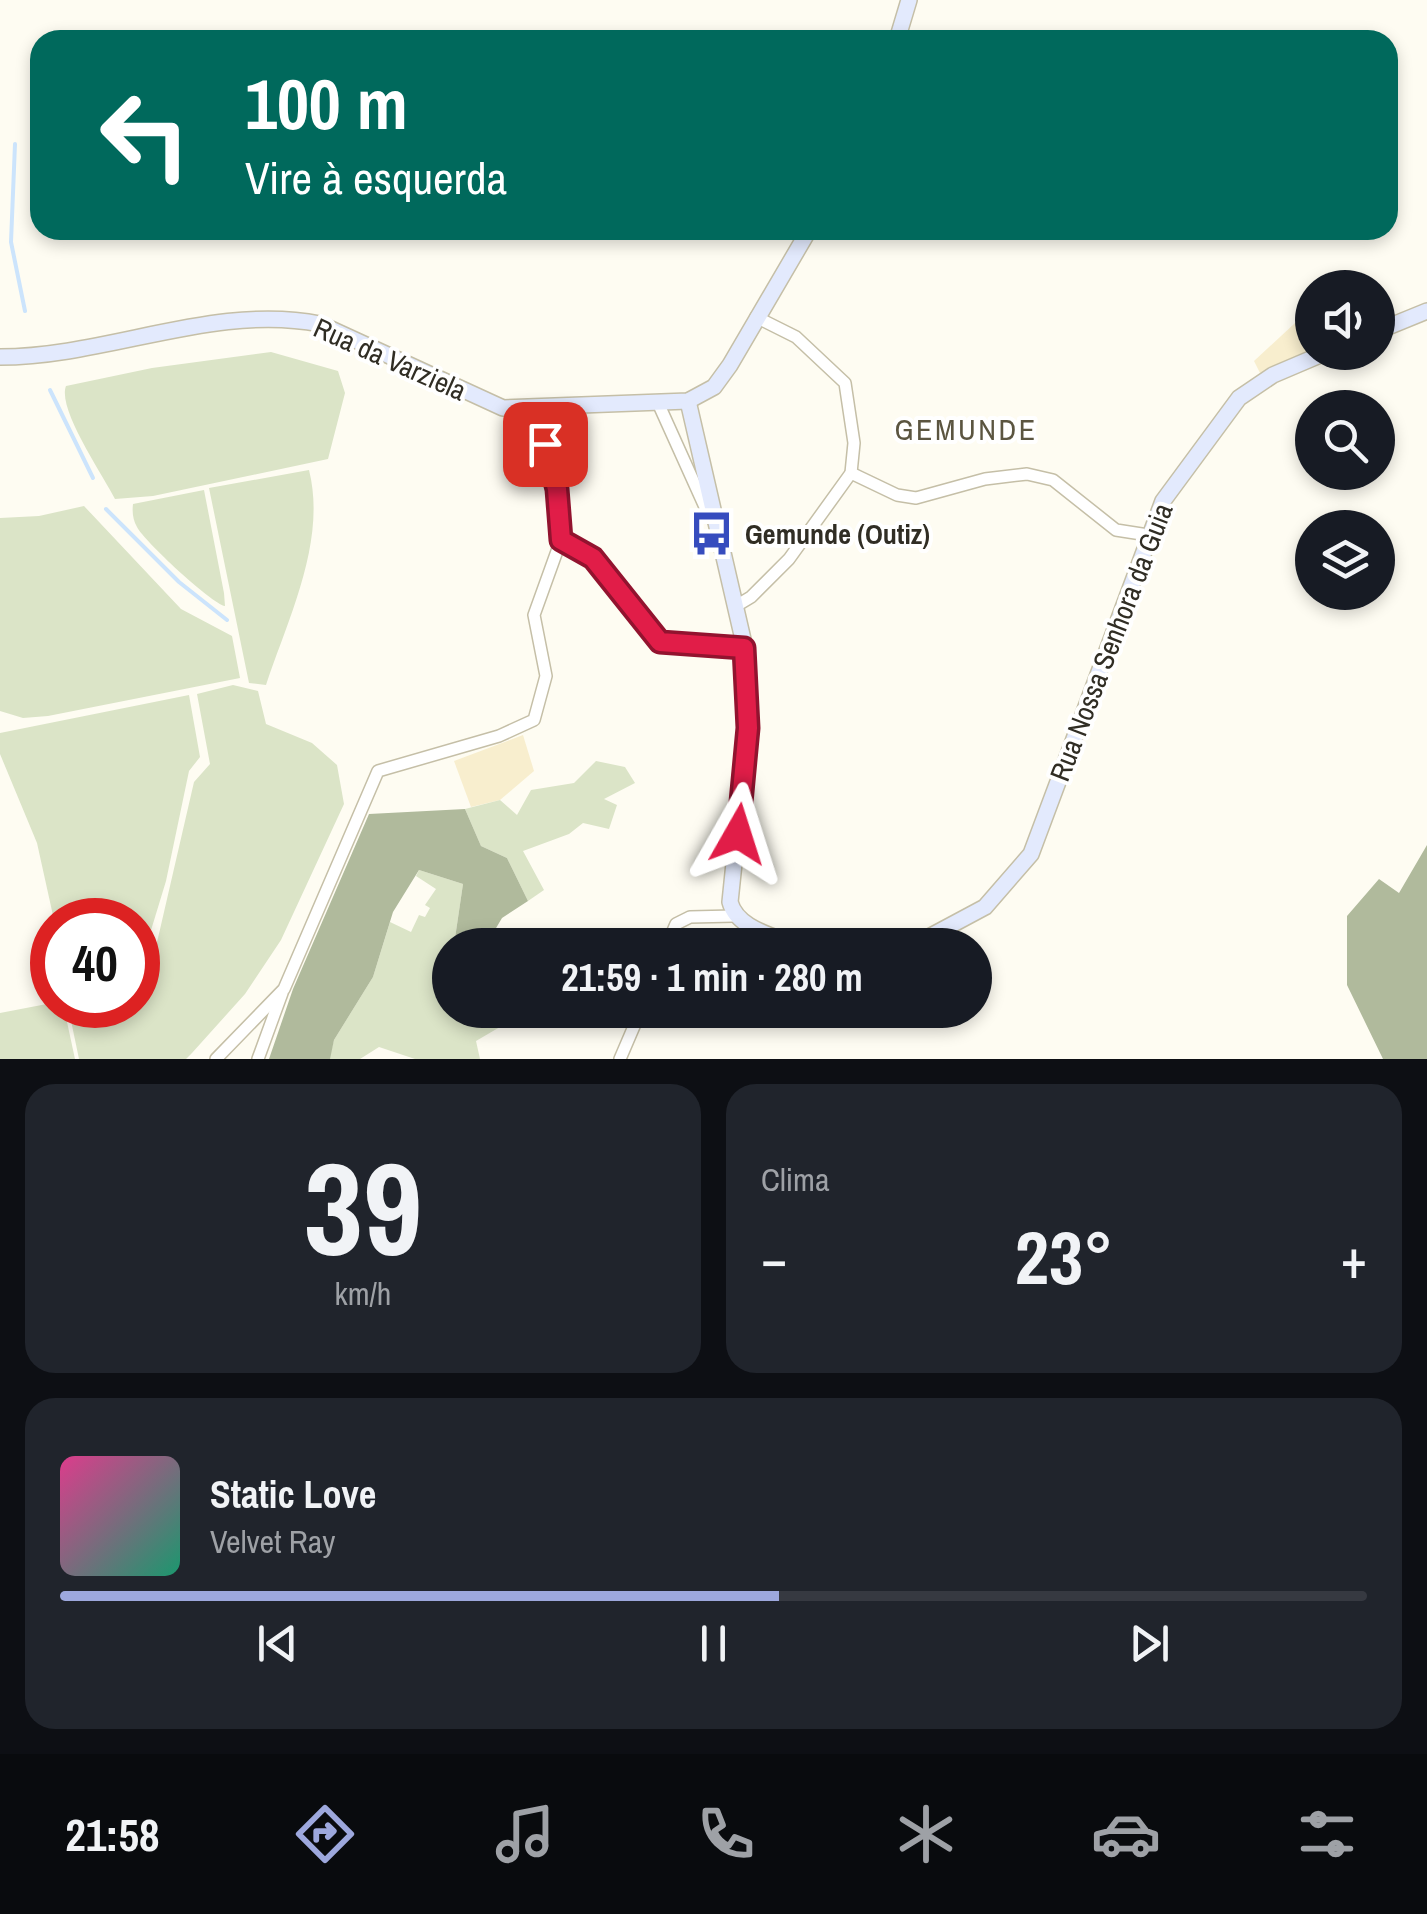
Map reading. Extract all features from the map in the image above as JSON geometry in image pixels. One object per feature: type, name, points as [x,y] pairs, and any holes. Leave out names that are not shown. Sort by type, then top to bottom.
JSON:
[{"type":"street","points":[[900,30],[909,0]]},
{"type":"street","points":[[734,916],[731,888],[748,728],[744,648],[688,401],[714,387],[804,240]]},
{"type":"street","points":[[1395,324],[1427,311]]},
{"type":"street","name":"Rua da Varziela","points":[[0,357],[47,357],[250,318],[288,317],[320,324],[480,401],[518,410],[688,401]]},
{"type":"street","points":[[736,606],[751,598],[789,559],[851,473],[852,408],[845,383],[796,337],[756,318]]},
{"type":"street","name":"Rua Nossa Senhora da Guia","points":[[946,928],[985,907],[1030,854],[1163,501],[1240,398],[1273,375],[1295,366]]},
{"type":"street","points":[[659,405],[711,520],[718,522]]},
{"type":"street","points":[[258,1059],[284,989],[378,772],[498,736],[534,720],[546,676],[534,615],[561,540],[557,489],[545,444],[518,410]]},
{"type":"street","points":[[851,473],[896,495],[916,498],[985,478],[1027,474],[1053,480],[1116,530],[1148,535]]},
{"type":"street","points":[[561,540],[593,558],[660,642],[744,648]]},
{"type":"street","points":[[674,928],[690,917],[734,916],[759,928]]},
{"type":"street","points":[[216,1059],[284,989]]},
{"type":"street","points":[[620,1059],[634,1028]]},
{"type":"shaded area","points":[[1295,323],[1295,358],[1260,373],[1254,361]]},
{"type":"shaded area","points":[[523,735],[534,771],[500,800],[471,807],[454,761]]},
{"type":"green space","points":[[271,352],[338,371],[345,393],[328,459],[153,496],[115,499],[74,426],[66,386],[152,368]]},
{"type":"green space","points":[[309,470],[313,524],[302,579],[266,685],[249,683],[209,488]]},
{"type":"green space","points":[[204,490],[225,606],[164,558],[142,534],[133,516],[133,504]]},
{"type":"green space","points":[[84,506],[181,609],[232,636],[240,678],[48,716],[23,718],[0,711],[0,518],[39,516]]},
{"type":"green space","points":[[233,685],[258,691],[266,724],[312,743],[337,765],[344,804],[281,940],[245,994],[186,1059],[79,1059],[73,1028],[160,1028],[160,929],[194,782],[210,764],[197,694]]},
{"type":"green space","points":[[189,695],[200,757],[189,771],[160,901],[49,898],[37,843],[0,754],[0,733]]},
{"type":"green space","points":[[596,761],[625,767],[635,783],[604,799],[617,805],[609,829],[583,823],[569,834],[523,851],[544,890],[528,901],[507,858],[481,846],[465,809],[500,800],[517,815],[531,790],[574,783]]},
{"type":"green space","points":[[465,809],[481,846],[507,858],[528,901],[502,918],[496,928],[457,928],[463,884],[419,870],[393,912],[373,977],[334,1040],[330,1059],[269,1059],[293,989],[369,814]]},
{"type":"green space","points":[[1427,845],[1427,1059],[1383,1059],[1347,985],[1347,916],[1379,879],[1399,893]]},
{"type":"green space","points":[[419,870],[463,884],[457,928],[432,928],[432,1028],[498,1028],[476,1041],[480,1059],[415,1059],[379,1047],[360,1059],[329,1059],[334,1040],[373,977],[390,922],[411,932],[419,915],[425,917],[430,908],[425,905],[436,889],[416,876]]},
{"type":"green space","points":[[30,1007],[30,1028],[68,1028],[75,1059],[0,1059],[0,1013]]},
{"type":"waterway","points":[[15,144],[11,242],[25,311]]},
{"type":"waterway","points":[[50,390],[93,478]]},
{"type":"waterway","points":[[106,509],[179,582],[227,620]]},
{"type":"place","name":"Gemunde (Outiz)","points":[[712,534]]},
{"type":"district","name":"GEMUNDE","points":[[966,429]]},
{"type":"route","points":[[545,444],[557,489],[561,540],[593,558],[660,642],[744,648],[748,728],[738,834]]}]
